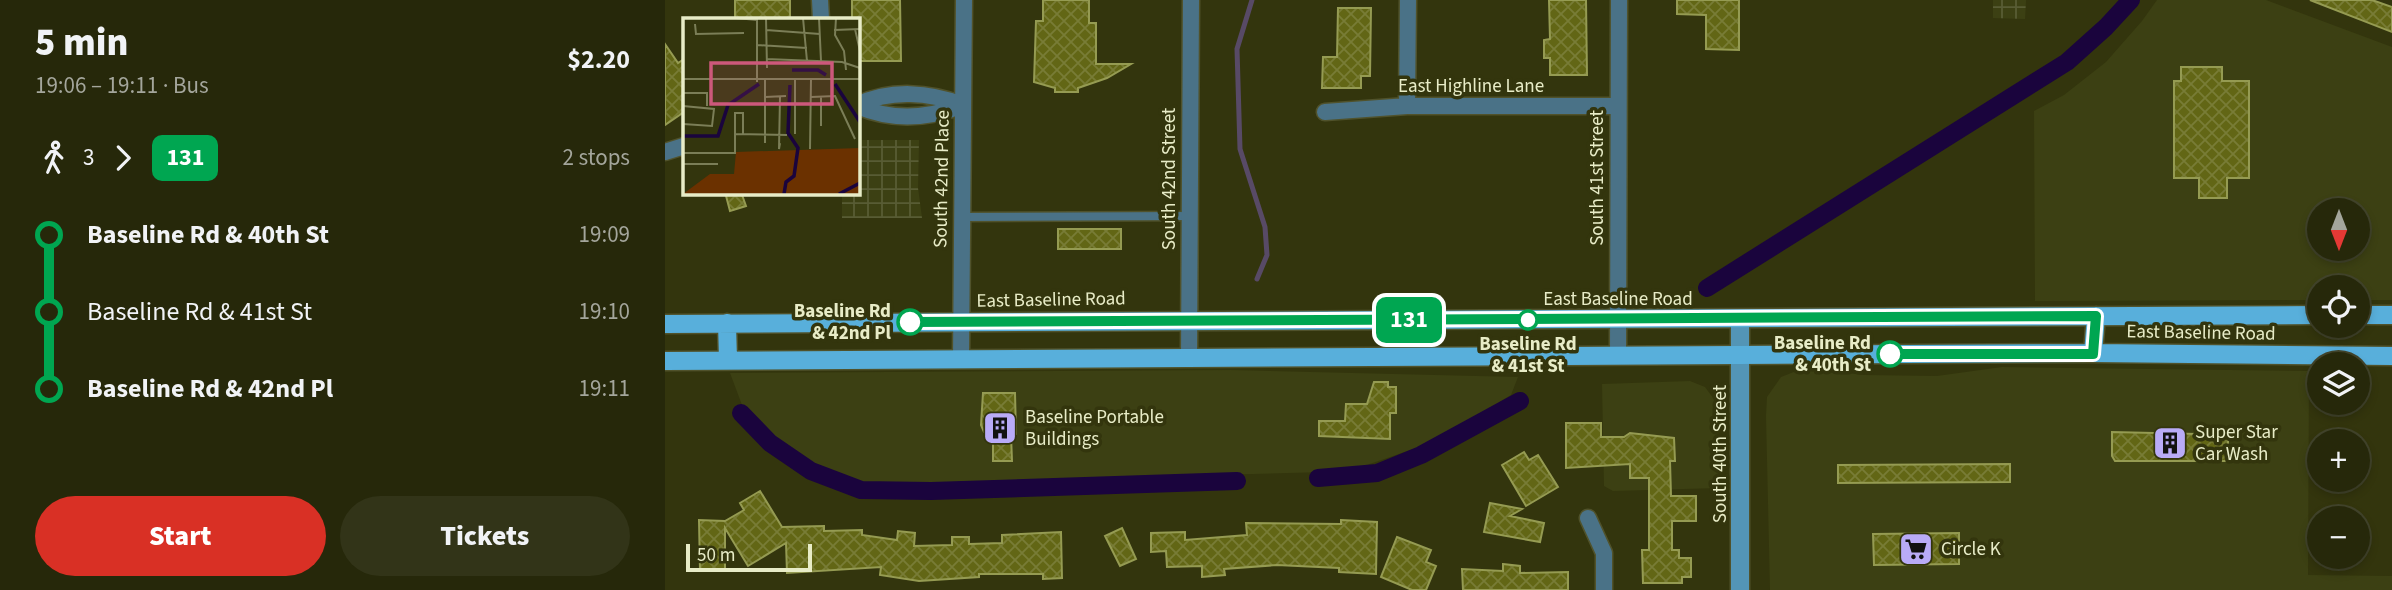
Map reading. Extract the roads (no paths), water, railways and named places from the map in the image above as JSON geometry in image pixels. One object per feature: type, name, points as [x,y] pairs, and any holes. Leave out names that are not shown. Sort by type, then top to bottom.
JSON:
[{"type":"main road","name":"East Baseline Road","points":[[665,324],[2307,315]]},
{"type":"main road","points":[[2370,315],[2392,315]]},
{"type":"main road","points":[[2093,354],[2096,316]]},
{"type":"main road","name":"South 40th Street","points":[[1740,318],[1740,590]]},
{"type":"main road","points":[[727,323],[727,360]]},
{"type":"main road","name":"East Baseline Road","points":[[665,361],[1741,355],[2392,356]]},
{"type":"street","points":[[820,0],[821,18]]},
{"type":"street","name":"South 42nd Place","points":[[961,359],[964,0]]},
{"type":"street","name":"South 42nd Street","points":[[1189,358],[1191,0]]},
{"type":"street","points":[[1407,106],[1408,0]]},
{"type":"street","name":"South 41st Street","points":[[1618,356],[1619,0]]},
{"type":"street","points":[[859,104],[879,95],[937,95],[963,105]]},
{"type":"street","points":[[892,95],[892,116]]},
{"type":"street","points":[[859,106],[880,116],[892,116],[937,115],[963,105]]},
{"type":"street","name":"East Highline Lane","points":[[1325,112],[1407,106],[1617,106]]},
{"type":"street","points":[[1588,518],[1604,554],[1604,590]]},
{"type":"lane","points":[[962,217],[1190,216]]},
{"type":"waterway","points":[[1252,0],[1237,49],[1240,149],[1265,227],[1267,255],[1257,279]]},
{"type":"waterway","points":[[1707,288],[2067,62],[2131,0]]},
{"type":"waterway","points":[[1318,478],[1377,473],[1421,455],[1520,401]]},
{"type":"waterway","points":[[741,413],[770,443],[811,471],[861,490],[931,491],[1237,481]]},
{"type":"place","name":"Baseline Rd & 41st St","points":[[1528,320]]},
{"type":"place","name":"Baseline Rd & 42nd Pl","points":[[910,322]]},
{"type":"place","name":"Baseline Rd & 40th St","points":[[1890,354]]},
{"type":"place","name":"Baseline Portable Buildings","points":[[1000,428]]},
{"type":"place","name":"Super Star Car Wash","points":[[2170,443]]},
{"type":"place","name":"Circle K","points":[[1916,549]]}]
